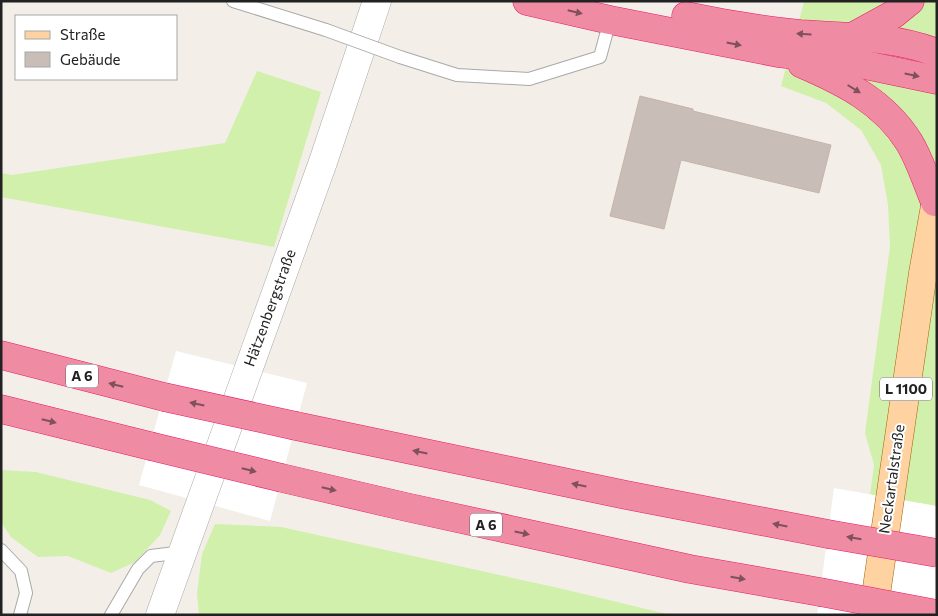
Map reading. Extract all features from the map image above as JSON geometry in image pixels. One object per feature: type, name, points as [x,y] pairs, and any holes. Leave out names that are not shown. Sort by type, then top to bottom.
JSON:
[{"type":"highway","points":[[527,1],[705,20],[799,34],[852,37],[918,46],[937,53]]},
{"type":"highway","points":[[852,37],[894,14],[910,1]]},
{"type":"highway","points":[[612,11],[778,53],[846,61],[937,80]]},
{"type":"highway","points":[[778,53],[839,80],[876,105],[898,127],[909,143],[936,199]]},
{"type":"highway","name":"A 6","points":[[1,355],[164,397],[296,426],[626,495],[937,553]]},
{"type":"highway","name":"A 6","points":[[1,409],[406,508],[690,569],[937,614]]},
{"type":"main road","name":"Neckartalstraße","points":[[873,615],[936,199]]},
{"type":"street","name":"Hätzenbergstraße","points":[[160,615],[323,162],[377,1]]},
{"type":"lane","points":[[233,1],[326,30],[457,76],[529,79],[600,57],[612,11]]},
{"type":"lane","points":[[1,550],[21,571],[26,593],[20,615]]},
{"type":"lane","points":[[111,615],[138,569],[151,556],[183,552]]},
{"type":"green space","points":[[796,1],[937,1],[937,531],[867,518],[874,465],[865,433],[890,247],[888,205],[881,165],[861,130],[826,103],[781,86],[804,2]]},
{"type":"green space","points":[[257,71],[321,92],[274,247],[1,197],[1,173],[12,175],[225,143]]},
{"type":"green space","points":[[1,470],[36,472],[150,500],[171,511],[160,535],[135,562],[111,573],[68,556],[38,557],[11,537],[1,522]]},
{"type":"green space","points":[[215,524],[281,527],[563,589],[671,615],[199,615],[197,594],[202,554]]},
{"type":"pier","points":[[176,351],[307,383],[270,521],[139,485]]},
{"type":"pier","points":[[834,488],[937,506],[937,615],[817,615]]},
{"type":"building","points":[[640,96],[831,145],[819,193],[681,160],[664,229],[610,216]]}]
